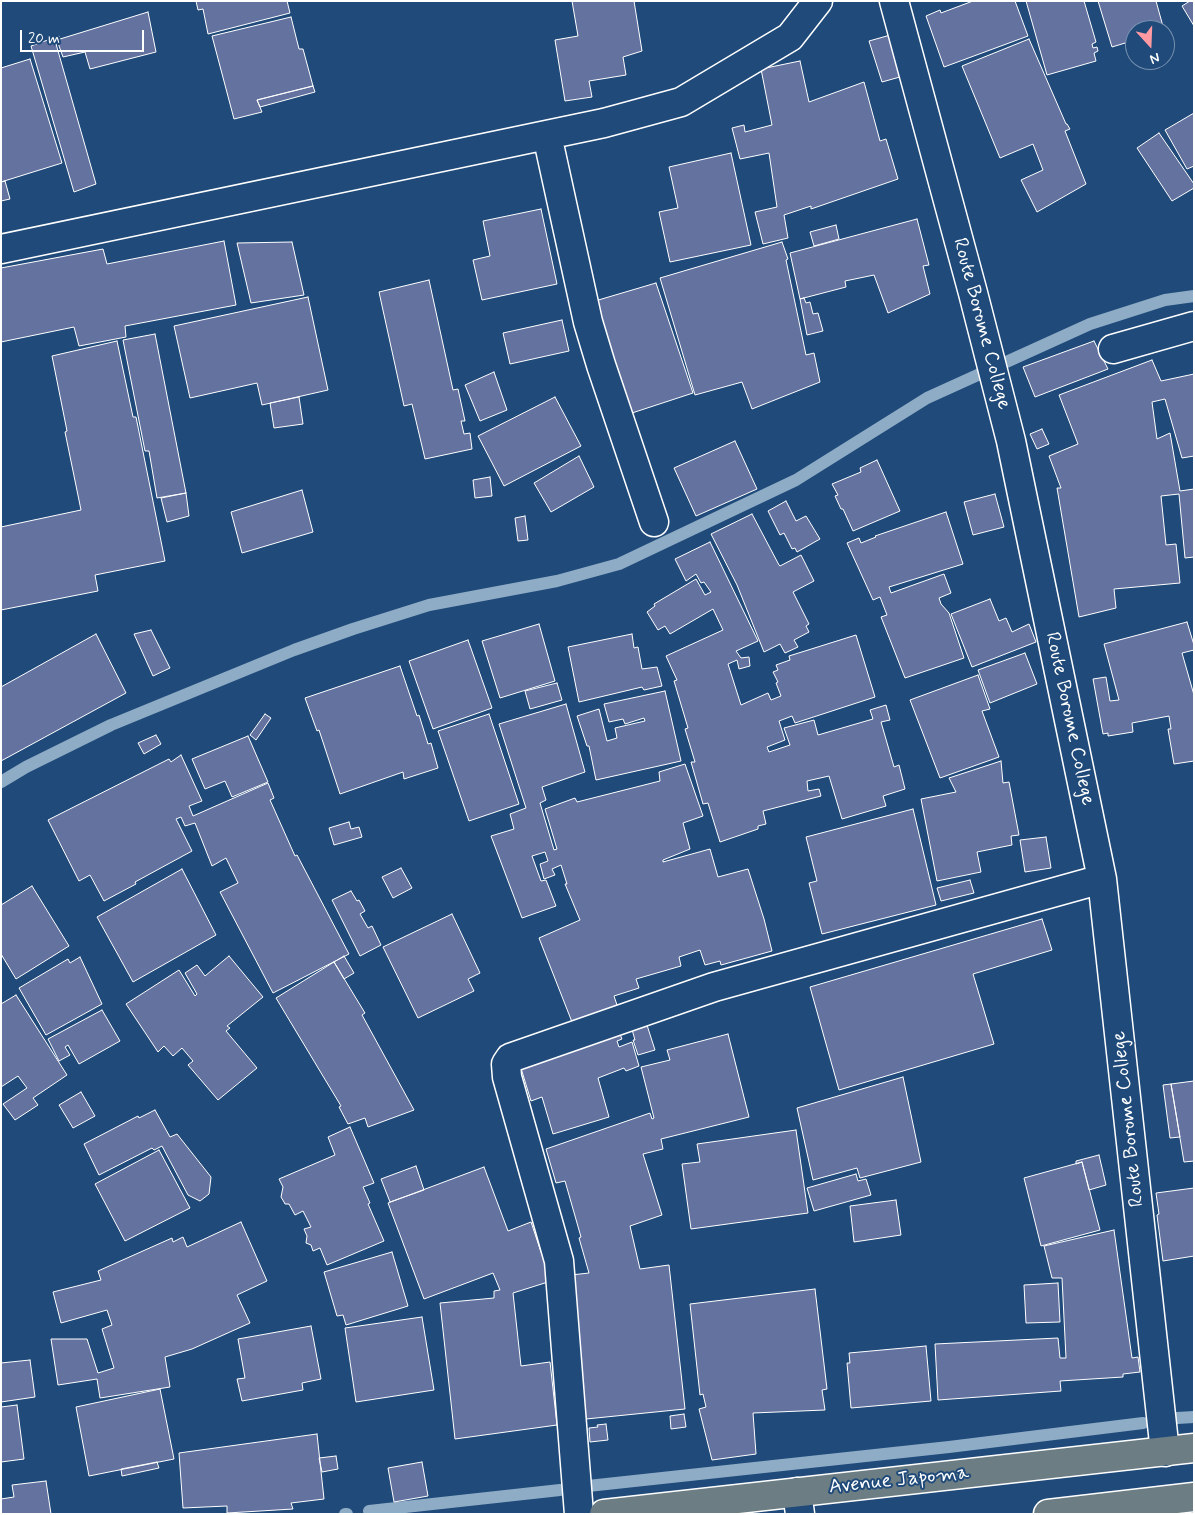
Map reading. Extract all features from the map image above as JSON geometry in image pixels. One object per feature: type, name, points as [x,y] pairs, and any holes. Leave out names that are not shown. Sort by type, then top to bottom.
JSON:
[{"type":"main road","name":"Avenue Japoma","points":[[604,1514],[798,1503],[1194,1448]]},
{"type":"main road","points":[[1048,1514],[1194,1497]]},
{"type":"street","points":[[1,249],[604,123],[681,102],[790,37],[818,1]]},
{"type":"street","name":"Route Borome College","points":[[894,1],[1011,441],[1102,879],[1165,1452]]},
{"type":"street","points":[[547,135],[588,322],[654,522]]},
{"type":"street","points":[[1113,348],[1194,326]]},
{"type":"street","points":[[579,1514],[558,1261],[507,1077],[506,1064],[510,1058],[714,988],[1102,879]]},
{"type":"building","points":[[196,1],[287,1],[290,13],[208,34],[203,9],[198,10]]},
{"type":"building","points":[[572,1],[634,1],[642,51],[623,57],[626,75],[589,81],[592,97],[565,101],[555,40],[578,36]]},
{"type":"building","points":[[973,1],[1015,1],[1028,36],[944,67],[926,16],[940,10],[941,13]]},
{"type":"building","points":[[1026,1],[1084,1],[1096,42],[1092,44],[1093,48],[1097,47],[1098,51],[1094,53],[1096,61],[1047,75]]},
{"type":"building","points":[[1098,1],[1156,1],[1161,20],[1125,20],[1125,43],[1112,47]]},
{"type":"building","points":[[1190,1],[1194,1],[1194,26],[1182,6]]},
{"type":"building","points":[[148,12],[156,52],[90,69],[85,52],[63,57],[58,43],[56,44],[96,184],[74,192],[31,46],[59,36],[60,39]]},
{"type":"building","points":[[291,17],[299,49],[303,49],[313,86],[257,100],[262,112],[234,119],[212,36]]},
{"type":"building","points":[[894,34],[907,75],[882,82],[869,41]]},
{"type":"building","points":[[1029,39],[1066,124],[1070,129],[1065,131],[1086,184],[1037,212],[1021,180],[1043,170],[1033,144],[1000,158],[962,66]]},
{"type":"building","points":[[30,59],[62,163],[1,182],[1,68]]},
{"type":"building","points":[[800,61],[809,102],[864,82],[880,141],[886,139],[898,179],[811,209],[811,206],[784,215],[788,238],[763,244],[755,212],[777,207],[769,153],[740,159],[732,128],[744,125],[745,132],[772,125],[761,69]]},
{"type":"building","points":[[313,86],[315,92],[260,107],[257,100]]},
{"type":"building","points":[[1194,113],[1194,166],[1187,169],[1165,130]]},
{"type":"building","points":[[1159,133],[1194,184],[1194,188],[1172,201],[1137,148]]},
{"type":"building","points":[[731,153],[751,245],[670,262],[659,212],[678,208],[669,167]]},
{"type":"building","points":[[5,181],[10,199],[1,201],[1,182]]},
{"type":"building","points":[[541,209],[557,284],[482,300],[473,260],[490,256],[483,221]]},
{"type":"building","points":[[917,219],[929,265],[923,266],[930,294],[888,313],[874,275],[845,281],[846,287],[800,299],[790,253]]},
{"type":"building","points":[[836,225],[839,239],[814,246],[810,232]]},
{"type":"building","points":[[224,241],[236,305],[125,326],[126,337],[79,346],[74,327],[1,342],[1,268],[103,249],[107,264]]},
{"type":"building","points":[[292,242],[304,295],[251,303],[237,243]]},
{"type":"building","points":[[782,242],[788,259],[786,260],[806,355],[814,353],[820,382],[752,409],[742,382],[695,395],[660,278]]},
{"type":"building","points":[[429,280],[453,390],[458,389],[465,421],[461,421],[464,434],[470,433],[472,449],[425,459],[412,404],[404,406],[379,292]]},
{"type":"building","points":[[656,283],[693,393],[632,413],[595,301]]},
{"type":"building","points":[[308,297],[328,390],[262,405],[257,383],[190,398],[174,326]]},
{"type":"building","points":[[804,298],[806,303],[810,302],[813,314],[818,313],[823,331],[807,335],[800,299]]},
{"type":"building","points":[[562,320],[569,351],[510,364],[503,333]]},
{"type":"building","points":[[155,334],[186,493],[157,498],[149,451],[145,451],[123,340]]},
{"type":"building","points":[[117,341],[133,417],[136,417],[165,561],[95,575],[98,591],[1,610],[1,527],[81,510],[52,356]]},
{"type":"building","points":[[1094,341],[1108,369],[1035,397],[1023,367]]},
{"type":"building","points":[[1152,360],[1161,381],[1194,374],[1194,456],[1182,458],[1165,399],[1152,402],[1157,439],[1170,433],[1180,491],[1194,489],[1194,557],[1185,558],[1179,494],[1161,496],[1166,545],[1176,544],[1180,583],[1114,589],[1116,608],[1079,617],[1057,488],[1061,488],[1049,456],[1078,444],[1059,395]]},
{"type":"building","points":[[494,372],[507,410],[480,421],[465,385]]},
{"type":"building","points":[[299,397],[303,424],[274,428],[270,403]]},
{"type":"building","points":[[555,397],[581,446],[504,486],[478,436]]},
{"type":"building","points":[[1042,429],[1049,444],[1037,449],[1030,434]]},
{"type":"building","points":[[735,441],[757,489],[696,516],[674,468]]},
{"type":"building","points":[[579,456],[594,487],[551,512],[534,483]]},
{"type":"building","points":[[877,460],[900,511],[853,531],[835,496],[838,495],[832,484],[861,472],[860,468]]},
{"type":"building","points":[[490,477],[492,496],[475,498],[473,480]]},
{"type":"building","points":[[302,490],[313,532],[242,553],[231,512]]},
{"type":"building","points":[[186,493],[189,516],[167,522],[161,498]]},
{"type":"building","points":[[995,494],[1004,527],[973,535],[964,502]]},
{"type":"building","points":[[786,501],[796,521],[806,516],[820,539],[797,552],[795,548],[792,549],[784,533],[780,535],[768,511]]},
{"type":"building","points":[[946,512],[963,564],[889,587],[891,593],[944,574],[951,593],[939,598],[941,604],[949,613],[964,658],[905,678],[881,617],[887,615],[880,597],[873,600],[847,543],[859,538],[861,543],[875,536]]},
{"type":"building","points":[[752,514],[779,565],[801,555],[814,581],[793,592],[809,624],[806,626],[809,632],[794,640],[798,647],[785,653],[780,644],[764,652],[737,585],[711,534]]},
{"type":"building","points":[[525,516],[528,540],[518,541],[515,518]]},
{"type":"building","points":[[710,542],[758,641],[736,651],[741,658],[749,657],[750,666],[739,669],[737,660],[728,664],[741,705],[768,693],[771,700],[781,696],[776,683],[778,682],[773,672],[778,670],[776,665],[790,660],[789,656],[856,635],[875,697],[795,723],[792,716],[779,721],[785,740],[767,747],[769,752],[790,745],[784,728],[814,720],[818,735],[873,719],[870,710],[886,705],[890,720],[881,722],[894,767],[899,765],[905,789],[883,796],[886,806],[842,819],[829,776],[807,781],[808,791],[819,789],[821,796],[763,811],[766,824],[758,826],[758,829],[720,842],[708,803],[703,804],[691,762],[695,762],[685,729],[688,728],[674,681],[677,680],[666,656],[723,630],[713,609],[670,634],[665,626],[658,630],[647,612],[655,606],[654,604],[696,579],[705,595],[711,592],[704,582],[701,583],[696,574],[686,581],[675,559]]},
{"type":"building","points":[[990,599],[999,621],[1006,618],[1012,632],[1029,624],[1036,642],[972,667],[951,614]]},
{"type":"building","points":[[1187,622],[1194,650],[1182,653],[1194,695],[1194,761],[1174,764],[1168,729],[1171,729],[1169,716],[1132,723],[1133,732],[1108,736],[1108,733],[1103,734],[1093,679],[1106,677],[1110,701],[1119,700],[1104,644]]},
{"type":"building","points":[[539,624],[555,681],[500,698],[482,641]]},
{"type":"building","points":[[151,630],[170,668],[153,676],[134,634]]},
{"type":"building","points":[[96,634],[126,693],[1,761],[1,687]]},
{"type":"building","points":[[632,634],[634,648],[638,647],[642,669],[657,667],[662,686],[644,690],[642,687],[579,702],[568,647]]},
{"type":"building","points":[[468,640],[492,708],[433,729],[409,661]]},
{"type":"building","points":[[1025,653],[1037,684],[990,703],[978,670]]},
{"type":"building","points":[[400,666],[428,744],[431,743],[438,768],[404,779],[403,772],[340,794],[319,730],[317,731],[305,698]]},
{"type":"building","points":[[978,675],[990,709],[982,711],[999,757],[940,778],[910,700]]},
{"type":"building","points":[[557,683],[562,700],[530,709],[525,691]]},
{"type":"building","points":[[665,691],[681,761],[596,780],[589,746],[587,746],[577,716],[599,709],[607,741],[617,738],[615,728],[645,721],[644,718],[625,724],[623,719],[609,722],[604,704]]},
{"type":"building","points":[[566,704],[585,772],[542,787],[546,800],[540,803],[554,850],[557,849],[545,809],[575,798],[577,802],[660,781],[659,772],[685,764],[703,816],[683,823],[690,849],[663,860],[663,862],[710,849],[718,877],[748,869],[772,951],[721,965],[720,961],[705,965],[700,950],[679,957],[681,966],[636,979],[639,988],[614,996],[617,1005],[578,1024],[576,1020],[572,1022],[539,938],[580,920],[565,884],[567,884],[561,865],[552,869],[555,875],[544,879],[540,864],[548,861],[545,852],[532,856],[541,881],[546,880],[556,906],[522,918],[491,836],[514,829],[510,814],[526,808],[499,724]]},
{"type":"building","points":[[265,714],[271,718],[256,740],[250,735]]},
{"type":"building","points":[[489,714],[519,804],[469,821],[438,731]]},
{"type":"building","points":[[156,735],[161,744],[144,754],[138,743]]},
{"type":"building","points":[[248,736],[268,782],[232,797],[225,781],[205,789],[192,759]]},
{"type":"building","points":[[181,755],[202,801],[189,806],[193,816],[268,783],[274,798],[270,800],[295,856],[297,855],[349,954],[273,993],[220,892],[238,883],[226,858],[212,866],[195,823],[185,826],[181,817],[176,819],[192,851],[104,901],[90,875],[79,881],[48,820],[169,759],[171,762]]},
{"type":"building","points":[[1001,761],[1003,783],[1009,782],[1019,835],[1011,836],[1012,845],[977,852],[981,872],[937,881],[921,799],[956,792],[949,778]]},
{"type":"building","points":[[913,809],[936,905],[822,934],[809,883],[817,881],[806,837]]},
{"type":"building","points":[[349,822],[351,829],[359,827],[362,837],[334,845],[329,828]]},
{"type":"building","points":[[1046,837],[1051,868],[1025,872],[1020,840]]},
{"type":"building","points":[[401,868],[412,888],[393,898],[382,877]]},
{"type":"building","points":[[182,869],[216,935],[133,982],[97,917]]},
{"type":"building","points":[[970,880],[974,893],[941,901],[937,888]]},
{"type":"building","points":[[32,886],[69,946],[16,979],[1,954],[1,905]]},
{"type":"building","points":[[351,891],[365,911],[360,914],[368,928],[372,926],[381,945],[360,956],[332,900]]},
{"type":"building","points":[[452,914],[480,973],[468,979],[474,991],[418,1018],[383,947]]},
{"type":"building","points":[[1042,919],[1052,950],[973,974],[994,1044],[839,1090],[810,987]]},
{"type":"building","points":[[229,956],[263,997],[227,1026],[230,1028],[226,1031],[257,1068],[218,1100],[188,1065],[193,1061],[182,1048],[173,1056],[164,1046],[158,1052],[126,1004],[179,970],[195,996],[197,994],[185,973],[197,965],[205,976]]},
{"type":"building","points":[[344,956],[354,973],[344,979],[334,962]]},
{"type":"building","points":[[80,957],[102,1004],[46,1035],[19,988],[68,959],[70,963]]},
{"type":"building","points":[[334,962],[365,1013],[362,1015],[414,1110],[368,1127],[365,1118],[348,1124],[339,1107],[341,1106],[276,998]]},
{"type":"building","points":[[16,995],[67,1075],[33,1098],[38,1105],[15,1120],[3,1104],[27,1088],[18,1076],[1,1087],[1,1004]]},
{"type":"building","points":[[102,1010],[120,1041],[79,1064],[68,1045],[65,1047],[70,1055],[59,1061],[48,1039]]},
{"type":"building","points":[[646,1022],[655,1050],[638,1055],[631,1026]]},
{"type":"building","points":[[617,1027],[622,1039],[617,1041],[619,1047],[632,1042],[639,1066],[626,1071],[624,1068],[598,1078],[609,1117],[553,1134],[542,1097],[531,1101],[520,1065]]},
{"type":"building","points":[[728,1034],[749,1117],[661,1139],[663,1149],[643,1154],[662,1215],[630,1226],[640,1269],[669,1265],[685,1409],[586,1419],[571,1275],[589,1273],[565,1181],[556,1183],[546,1149],[650,1113],[652,1119],[654,1118],[641,1067],[670,1060],[667,1050]]},
{"type":"building","points":[[903,1077],[921,1162],[860,1178],[857,1168],[813,1180],[797,1108]]},
{"type":"building","points":[[1194,1081],[1194,1161],[1184,1162],[1171,1084]]},
{"type":"building","points":[[1171,1084],[1180,1137],[1170,1138],[1163,1085]]},
{"type":"building","points":[[81,1092],[95,1116],[73,1128],[59,1105]]},
{"type":"building","points":[[155,1110],[170,1137],[177,1134],[211,1177],[209,1194],[200,1201],[188,1195],[162,1146],[154,1150],[152,1148],[99,1175],[84,1144],[138,1116],[139,1118]]},
{"type":"building","points":[[350,1127],[374,1183],[363,1187],[370,1203],[368,1204],[384,1241],[327,1265],[320,1248],[313,1251],[311,1245],[306,1243],[307,1236],[304,1229],[311,1227],[303,1211],[295,1215],[289,1204],[285,1204],[281,1197],[283,1187],[279,1179],[335,1155],[328,1137]]},
{"type":"building","points":[[796,1130],[808,1213],[691,1229],[682,1164],[700,1162],[697,1144]]},
{"type":"building","points":[[159,1150],[190,1208],[125,1241],[95,1184]]},
{"type":"building","points":[[1099,1155],[1106,1185],[1089,1190],[1082,1162],[1076,1164],[1076,1161]]},
{"type":"building","points":[[1082,1162],[1100,1230],[1041,1246],[1024,1178]]},
{"type":"building","points":[[416,1166],[424,1190],[390,1202],[381,1179]]},
{"type":"building","points":[[484,1167],[508,1231],[531,1222],[541,1252],[545,1251],[548,1282],[513,1293],[521,1366],[550,1362],[557,1425],[455,1439],[440,1303],[494,1298],[494,1291],[500,1290],[493,1273],[424,1299],[388,1203]]},
{"type":"building","points":[[856,1174],[858,1181],[866,1179],[871,1195],[814,1211],[807,1188]]},
{"type":"building","points":[[1194,1188],[1194,1256],[1163,1261],[1156,1193]]},
{"type":"building","points":[[896,1200],[901,1235],[854,1242],[850,1206]]},
{"type":"building","points":[[241,1222],[267,1281],[237,1295],[250,1323],[192,1349],[165,1357],[170,1387],[100,1398],[97,1379],[58,1385],[51,1339],[87,1339],[98,1373],[114,1368],[102,1329],[112,1325],[107,1310],[61,1323],[53,1292],[101,1280],[98,1271],[172,1238],[173,1242],[183,1237],[187,1247]]},
{"type":"building","points":[[1114,1230],[1132,1358],[1138,1357],[1140,1372],[1123,1374],[1123,1377],[1060,1381],[1061,1391],[938,1400],[935,1344],[1058,1338],[1060,1358],[1066,1358],[1062,1278],[1052,1278],[1044,1246]]},
{"type":"building","points":[[392,1252],[408,1306],[346,1325],[343,1315],[337,1316],[324,1272]]},
{"type":"building","points":[[1058,1283],[1060,1322],[1026,1323],[1024,1285]]},
{"type":"building","points":[[815,1289],[827,1389],[822,1390],[825,1410],[753,1413],[756,1454],[712,1460],[699,1409],[706,1407],[703,1394],[700,1395],[690,1304]]},
{"type":"building","points":[[422,1317],[434,1390],[356,1402],[345,1328]]},
{"type":"building","points":[[311,1326],[321,1379],[302,1383],[303,1390],[242,1401],[237,1379],[245,1378],[238,1339]]},
{"type":"building","points":[[926,1346],[931,1401],[851,1408],[847,1363],[850,1363],[849,1353]]},
{"type":"building","points":[[30,1360],[35,1397],[1,1402],[1,1363]]},
{"type":"building","points":[[160,1389],[174,1459],[89,1476],[76,1407]]},
{"type":"building","points":[[17,1405],[24,1459],[1,1462],[1,1407]]},
{"type":"building","points":[[684,1414],[686,1427],[671,1429],[670,1416]]},
{"type":"building","points":[[606,1424],[608,1440],[590,1442],[589,1428]]},
{"type":"building","points":[[317,1434],[324,1499],[291,1503],[293,1509],[227,1513],[227,1506],[183,1508],[179,1453]]},
{"type":"building","points":[[336,1456],[338,1469],[322,1472],[319,1458]]},
{"type":"building","points":[[157,1462],[159,1468],[122,1476],[121,1469]]},
{"type":"building","points":[[422,1462],[428,1496],[394,1502],[388,1468]]},
{"type":"building","points":[[46,1481],[51,1514],[1,1514],[1,1499],[14,1497],[12,1485]]},
{"type":"waterway","points":[[1,782],[26,767],[111,725],[294,650],[353,629],[429,605],[557,581],[619,564],[796,480],[927,398],[1090,324],[1165,300],[1194,296]]},
{"type":"waterway","points":[[1177,1418],[1194,1417]]},
{"type":"waterway","points":[[588,1486],[949,1447],[1143,1423]]},
{"type":"waterway","points":[[369,1511],[560,1490]]}]
